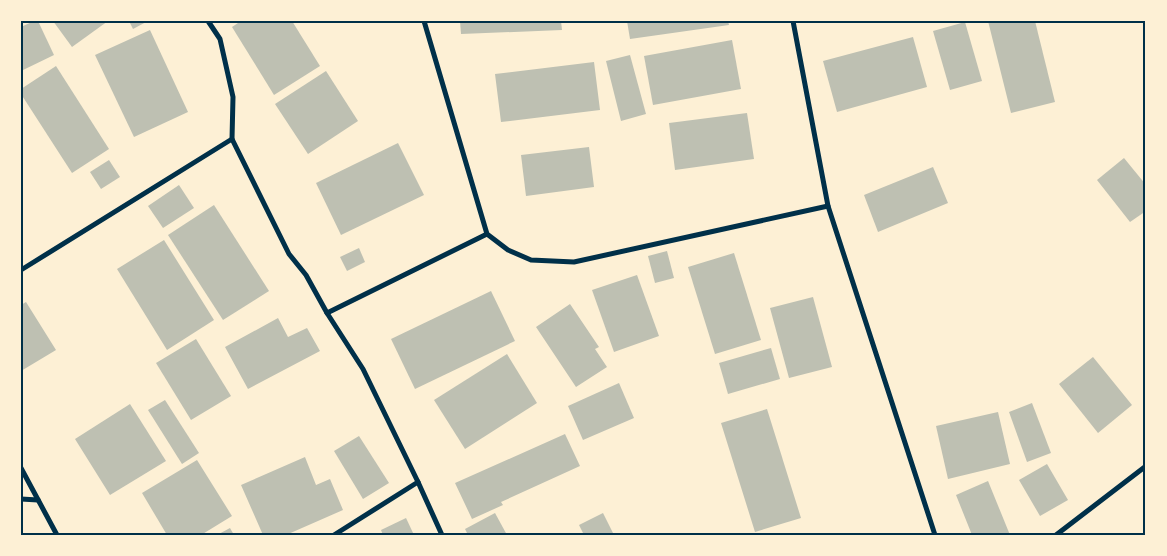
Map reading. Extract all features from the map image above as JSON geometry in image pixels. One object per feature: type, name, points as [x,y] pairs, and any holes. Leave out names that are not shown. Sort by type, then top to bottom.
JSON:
[{"type":"street","points":[[208,21],[220,38],[233,97],[232,139],[289,254],[306,275],[327,314],[363,369],[442,535]]},
{"type":"street","points":[[424,21],[487,234],[508,250],[531,260],[574,262],[828,206]]},
{"type":"street","points":[[793,21],[828,206],[935,535]]},
{"type":"street","points":[[21,270],[232,139]]},
{"type":"street","points":[[327,314],[487,234]]},
{"type":"street","points":[[1056,535],[1145,467]]},
{"type":"street","points":[[21,468],[56,535]]},
{"type":"street","points":[[334,535],[418,482]]},
{"type":"street","points":[[21,499],[38,500]]},
{"type":"building","points":[[38,21],[54,55],[21,71],[21,27]]},
{"type":"building","points":[[53,21],[108,21],[72,47]]},
{"type":"building","points":[[129,21],[148,21],[133,29]]},
{"type":"building","points":[[241,21],[292,21],[320,66],[274,95],[232,27]]},
{"type":"building","points":[[460,21],[561,21],[562,30],[461,34]]},
{"type":"building","points":[[627,21],[728,21],[729,25],[630,39]]},
{"type":"building","points":[[988,21],[1035,21],[1055,102],[1011,113]]},
{"type":"building","points":[[965,22],[982,81],[950,90],[933,31]]},
{"type":"building","points":[[150,30],[188,112],[134,137],[95,55]]},
{"type":"building","points":[[913,37],[927,87],[837,112],[823,61]]},
{"type":"building","points":[[732,40],[741,89],[653,105],[644,56]]},
{"type":"building","points":[[630,55],[646,114],[621,121],[606,61]]},
{"type":"building","points":[[594,62],[600,110],[501,122],[495,74]]},
{"type":"building","points":[[56,66],[109,149],[72,173],[21,94],[21,89]]},
{"type":"building","points":[[326,71],[358,121],[308,154],[275,104]]},
{"type":"building","points":[[747,113],[754,159],[675,170],[669,123]]},
{"type":"building","points":[[398,143],[424,195],[341,235],[316,183]]},
{"type":"building","points":[[589,147],[594,187],[526,196],[521,155]]},
{"type":"building","points":[[1124,158],[1146,185],[1146,211],[1130,222],[1097,180]]},
{"type":"building","points":[[109,160],[120,177],[101,189],[90,172]]},
{"type":"building","points":[[933,167],[948,203],[878,232],[864,195]]},
{"type":"building","points":[[179,185],[194,208],[163,228],[148,206]]},
{"type":"building","points":[[214,205],[269,291],[223,320],[168,235]]},
{"type":"building","points":[[164,240],[214,320],[167,350],[117,269]]},
{"type":"building","points":[[359,248],[365,262],[347,271],[340,257]]},
{"type":"building","points":[[667,251],[674,278],[655,283],[648,256]]},
{"type":"building","points":[[734,253],[761,340],[715,354],[688,267]]},
{"type":"building","points":[[637,275],[659,336],[614,352],[592,290]]},
{"type":"building","points":[[491,291],[515,341],[415,389],[391,339]]},
{"type":"building","points":[[813,297],[832,367],[789,378],[770,308]]},
{"type":"building","points":[[26,302],[56,350],[21,371],[21,305]]},
{"type":"building","points":[[570,304],[599,347],[595,349],[607,367],[576,387],[536,327]]},
{"type":"building","points":[[278,318],[288,337],[307,328],[320,351],[248,389],[225,347]]},
{"type":"building","points":[[196,339],[231,396],[191,420],[156,363]]},
{"type":"building","points":[[771,348],[780,379],[728,394],[719,363]]},
{"type":"building","points":[[507,354],[537,403],[465,449],[434,400]]},
{"type":"building","points":[[1093,357],[1132,405],[1098,433],[1059,384]]},
{"type":"building","points":[[619,383],[634,418],[583,440],[568,406]]},
{"type":"building","points":[[165,400],[199,453],[182,464],[148,410]]},
{"type":"building","points":[[1032,403],[1051,453],[1027,462],[1009,412]]},
{"type":"building","points":[[130,404],[166,461],[110,495],[75,439]]},
{"type":"building","points":[[767,409],[801,518],[755,532],[721,423]]},
{"type":"building","points":[[998,412],[1010,464],[948,479],[936,426]]},
{"type":"building","points":[[565,434],[580,466],[501,502],[503,505],[472,519],[455,483]]},
{"type":"building","points":[[359,436],[389,483],[363,499],[334,451]]},
{"type":"building","points":[[305,457],[316,485],[330,479],[343,510],[286,535],[263,535],[241,485]]},
{"type":"building","points":[[197,460],[232,516],[201,535],[167,535],[142,493]]},
{"type":"building","points":[[1047,464],[1068,500],[1040,516],[1019,480]]},
{"type":"building","points":[[988,481],[1010,535],[972,535],[956,495]]},
{"type":"building","points":[[495,513],[507,535],[468,535],[465,529]]},
{"type":"building","points":[[603,513],[614,535],[584,535],[579,525]]},
{"type":"building","points":[[406,518],[414,535],[383,535],[381,530]]},
{"type":"building","points":[[230,528],[234,535],[217,535]]}]
